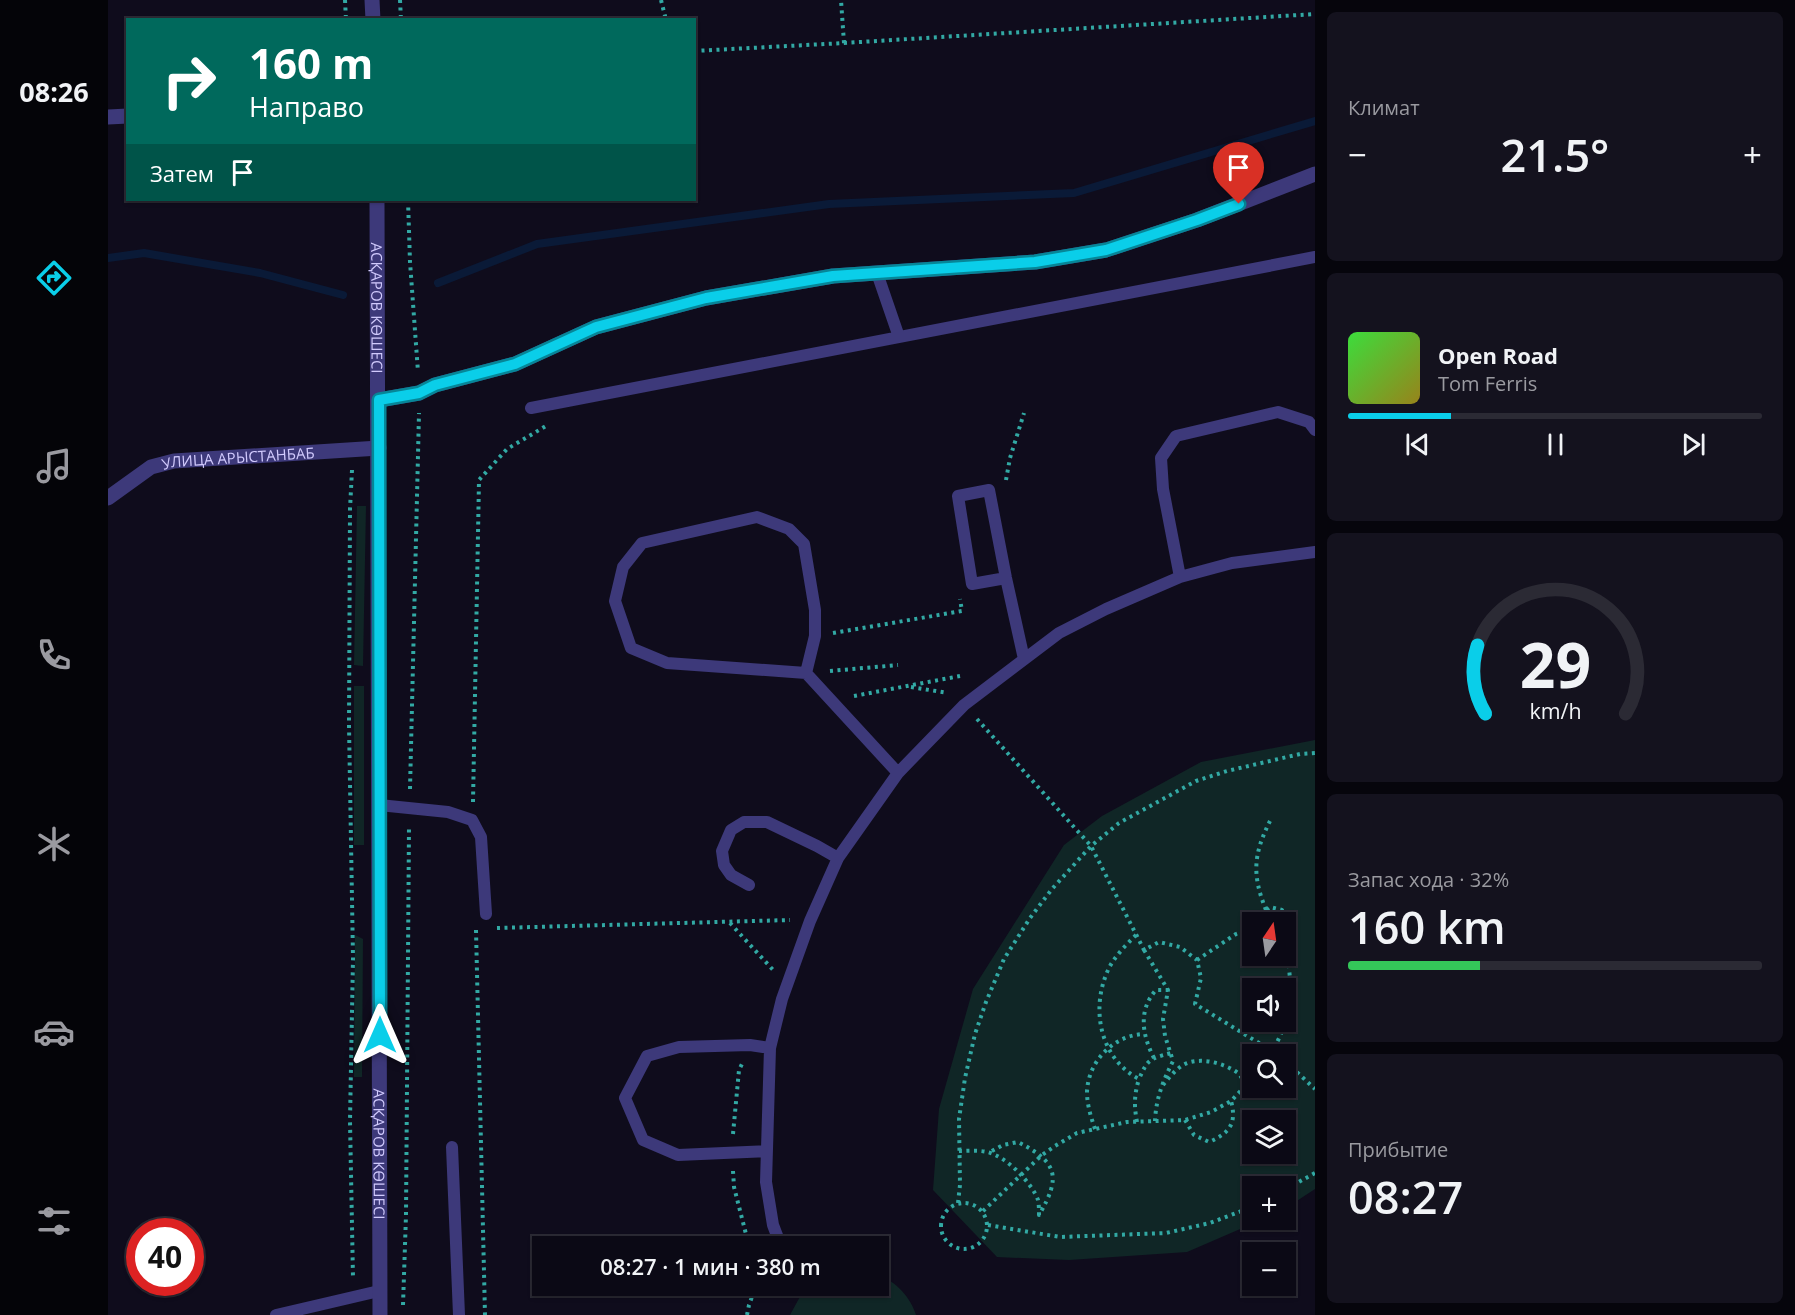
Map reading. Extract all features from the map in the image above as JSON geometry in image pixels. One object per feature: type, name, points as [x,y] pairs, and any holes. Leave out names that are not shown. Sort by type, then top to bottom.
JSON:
[{"type":"street","points":[[372,0],[373,18]]},
{"type":"street","points":[[108,117],[126,116]]},
{"type":"street","points":[[379,400],[419,393],[435,385],[515,364],[596,327],[695,301],[833,276],[1035,262],[1106,250],[1197,220],[1315,174]]},
{"type":"street","name":"АСҚАРОВ КӨШЕСІ","points":[[377,201],[380,1315]]},
{"type":"street","name":"УЛИЦА АРЫСТАНБАБ","points":[[108,498],[151,467],[174,461],[379,448]]},
{"type":"lane","points":[[531,408],[1315,257]]},
{"type":"lane","points":[[877,273],[898,338]]},
{"type":"lane","points":[[1180,577],[1163,489],[1161,458],[1176,436],[1278,412],[1309,422],[1315,430]]},
{"type":"lane","points":[[1006,578],[972,584],[957,496],[989,490],[1024,659]]},
{"type":"lane","points":[[806,673],[815,636],[816,610],[804,544],[789,529],[757,517],[642,543],[623,567],[615,601],[630,648],[667,663],[806,673],[898,773]]},
{"type":"lane","points":[[777,1236],[773,1225],[766,1182],[770,1048],[782,999],[810,921],[838,858],[898,773],[961,700],[1059,633],[1106,609],[1180,577],[1232,563],[1315,552]]},
{"type":"lane","points":[[379,805],[448,812],[472,820],[481,837],[486,914]]},
{"type":"lane","points":[[749,885],[732,875],[724,865],[722,851],[731,830],[744,822],[767,822],[838,858]]},
{"type":"lane","points":[[767,1151],[678,1155],[643,1140],[625,1098],[647,1056],[679,1047],[750,1045],[770,1048]]},
{"type":"lane","points":[[452,1147],[459,1315]]},
{"type":"lane","points":[[276,1315],[379,1291]]},
{"type":"path","points":[[345,0],[346,18]]},
{"type":"path","points":[[400,0],[401,18]]},
{"type":"path","points":[[661,0],[666,18]]},
{"type":"path","points":[[841,0],[844,44]]},
{"type":"path","points":[[696,51],[844,44],[1315,14]]},
{"type":"path","points":[[403,1315],[409,981],[407,894],[419,393],[408,201]]},
{"type":"path","points":[[1005,481],[1024,413]]},
{"type":"path","points":[[472,820],[479,480],[507,449],[548,425]]},
{"type":"path","points":[[353,451],[350,509],[349,725],[353,958],[350,1121],[353,1298]]},
{"type":"path","points":[[815,636],[962,611],[958,589]]},
{"type":"path","points":[[806,673],[898,665]]},
{"type":"path","points":[[844,698],[960,676]]},
{"type":"path","points":[[908,686],[961,700],[1091,846],[1144,950],[1168,990],[1163,1019],[1165,1036],[1173,1061],[1160,1088],[1155,1121]]},
{"type":"path","points":[[958,1203],[959,1119],[975,1034],[1004,959],[1052,889],[1091,846],[1119,823],[1197,782],[1227,771],[1300,754],[1315,753]]},
{"type":"path","points":[[1266,910],[1259,894],[1255,870],[1257,853],[1270,821]]},
{"type":"path","points":[[1264,912],[1270,907],[1283,912]]},
{"type":"path","points":[[485,1315],[476,929],[793,920]]},
{"type":"path","points":[[730,922],[776,973]]},
{"type":"path","points":[[1197,960],[1242,932]]},
{"type":"path","points":[[1136,935],[1109,967],[1098,1008],[1100,1027],[1108,1048],[1120,1064],[1139,1079]]},
{"type":"path","points":[[1144,950],[1160,942],[1180,946],[1197,960],[1201,978],[1195,1004],[1259,1044]]},
{"type":"path","points":[[1277,1044],[1284,1028],[1289,1005],[1291,982],[1288,966]]},
{"type":"path","points":[[1154,1058],[1144,1034],[1144,1009],[1156,990],[1168,990]]},
{"type":"path","points":[[1095,1129],[1087,1090],[1098,1059],[1116,1042],[1135,1034],[1144,1034]]},
{"type":"path","points":[[1137,1122],[1134,1106],[1135,1092],[1146,1064],[1154,1058],[1171,1053]]},
{"type":"path","points":[[1160,1088],[1185,1064],[1197,1060],[1226,1067],[1239,1074],[1242,1079]]},
{"type":"path","points":[[1296,1071],[1315,1089]]},
{"type":"path","points":[[983,1211],[1042,1155],[1077,1133],[1137,1122],[1185,1120],[1211,1112],[1231,1101],[1242,1089]]},
{"type":"path","points":[[1185,1120],[1194,1135],[1209,1142],[1221,1137],[1231,1127],[1234,1114],[1231,1101]]},
{"type":"path","points":[[959,1151],[990,1152],[1022,1175],[1038,1201],[1040,1215],[1048,1200],[1054,1180],[1049,1165],[1042,1155],[1018,1142],[1003,1145],[990,1152]]},
{"type":"path","points":[[1296,1183],[1315,1173]]},
{"type":"path","points":[[958,1203],[972,1203],[983,1211],[988,1225],[984,1239],[972,1248],[957,1248],[945,1239],[940,1225],[945,1211],[958,1203]]},
{"type":"path","points":[[988,1225],[1060,1237],[1166,1233],[1210,1223],[1242,1211]]},
{"type":"path","points":[[747,1315],[752,1296]]},
{"type":"green space","points":[[357,506],[366,506],[363,666],[354,665]]},
{"type":"green space","points":[[354,686],[364,686],[364,845],[354,845]]},
{"type":"green space","points":[[1315,740],[1315,1189],[1296,1201],[1296,1176],[1242,1176],[1242,1228],[1187,1252],[1069,1260],[997,1257],[933,1190],[939,1109],[973,989],[1064,845],[1102,816],[1201,762]]},
{"type":"green space","points":[[355,935],[363,939],[362,1077],[354,1077]]},
{"type":"green space","points":[[889,1281],[902,1291],[916,1315],[790,1315],[800,1296],[889,1296]]},
{"type":"waterway","points":[[438,283],[537,244],[829,204],[1074,193],[1315,121]]},
{"type":"waterway","points":[[108,258],[144,253],[260,273],[343,295]]},
{"type":"route","points":[[380,1035],[379,400],[419,393],[435,385],[515,364],[596,327],[706,298],[833,276],[1035,262],[1106,250],[1239,204]]}]
